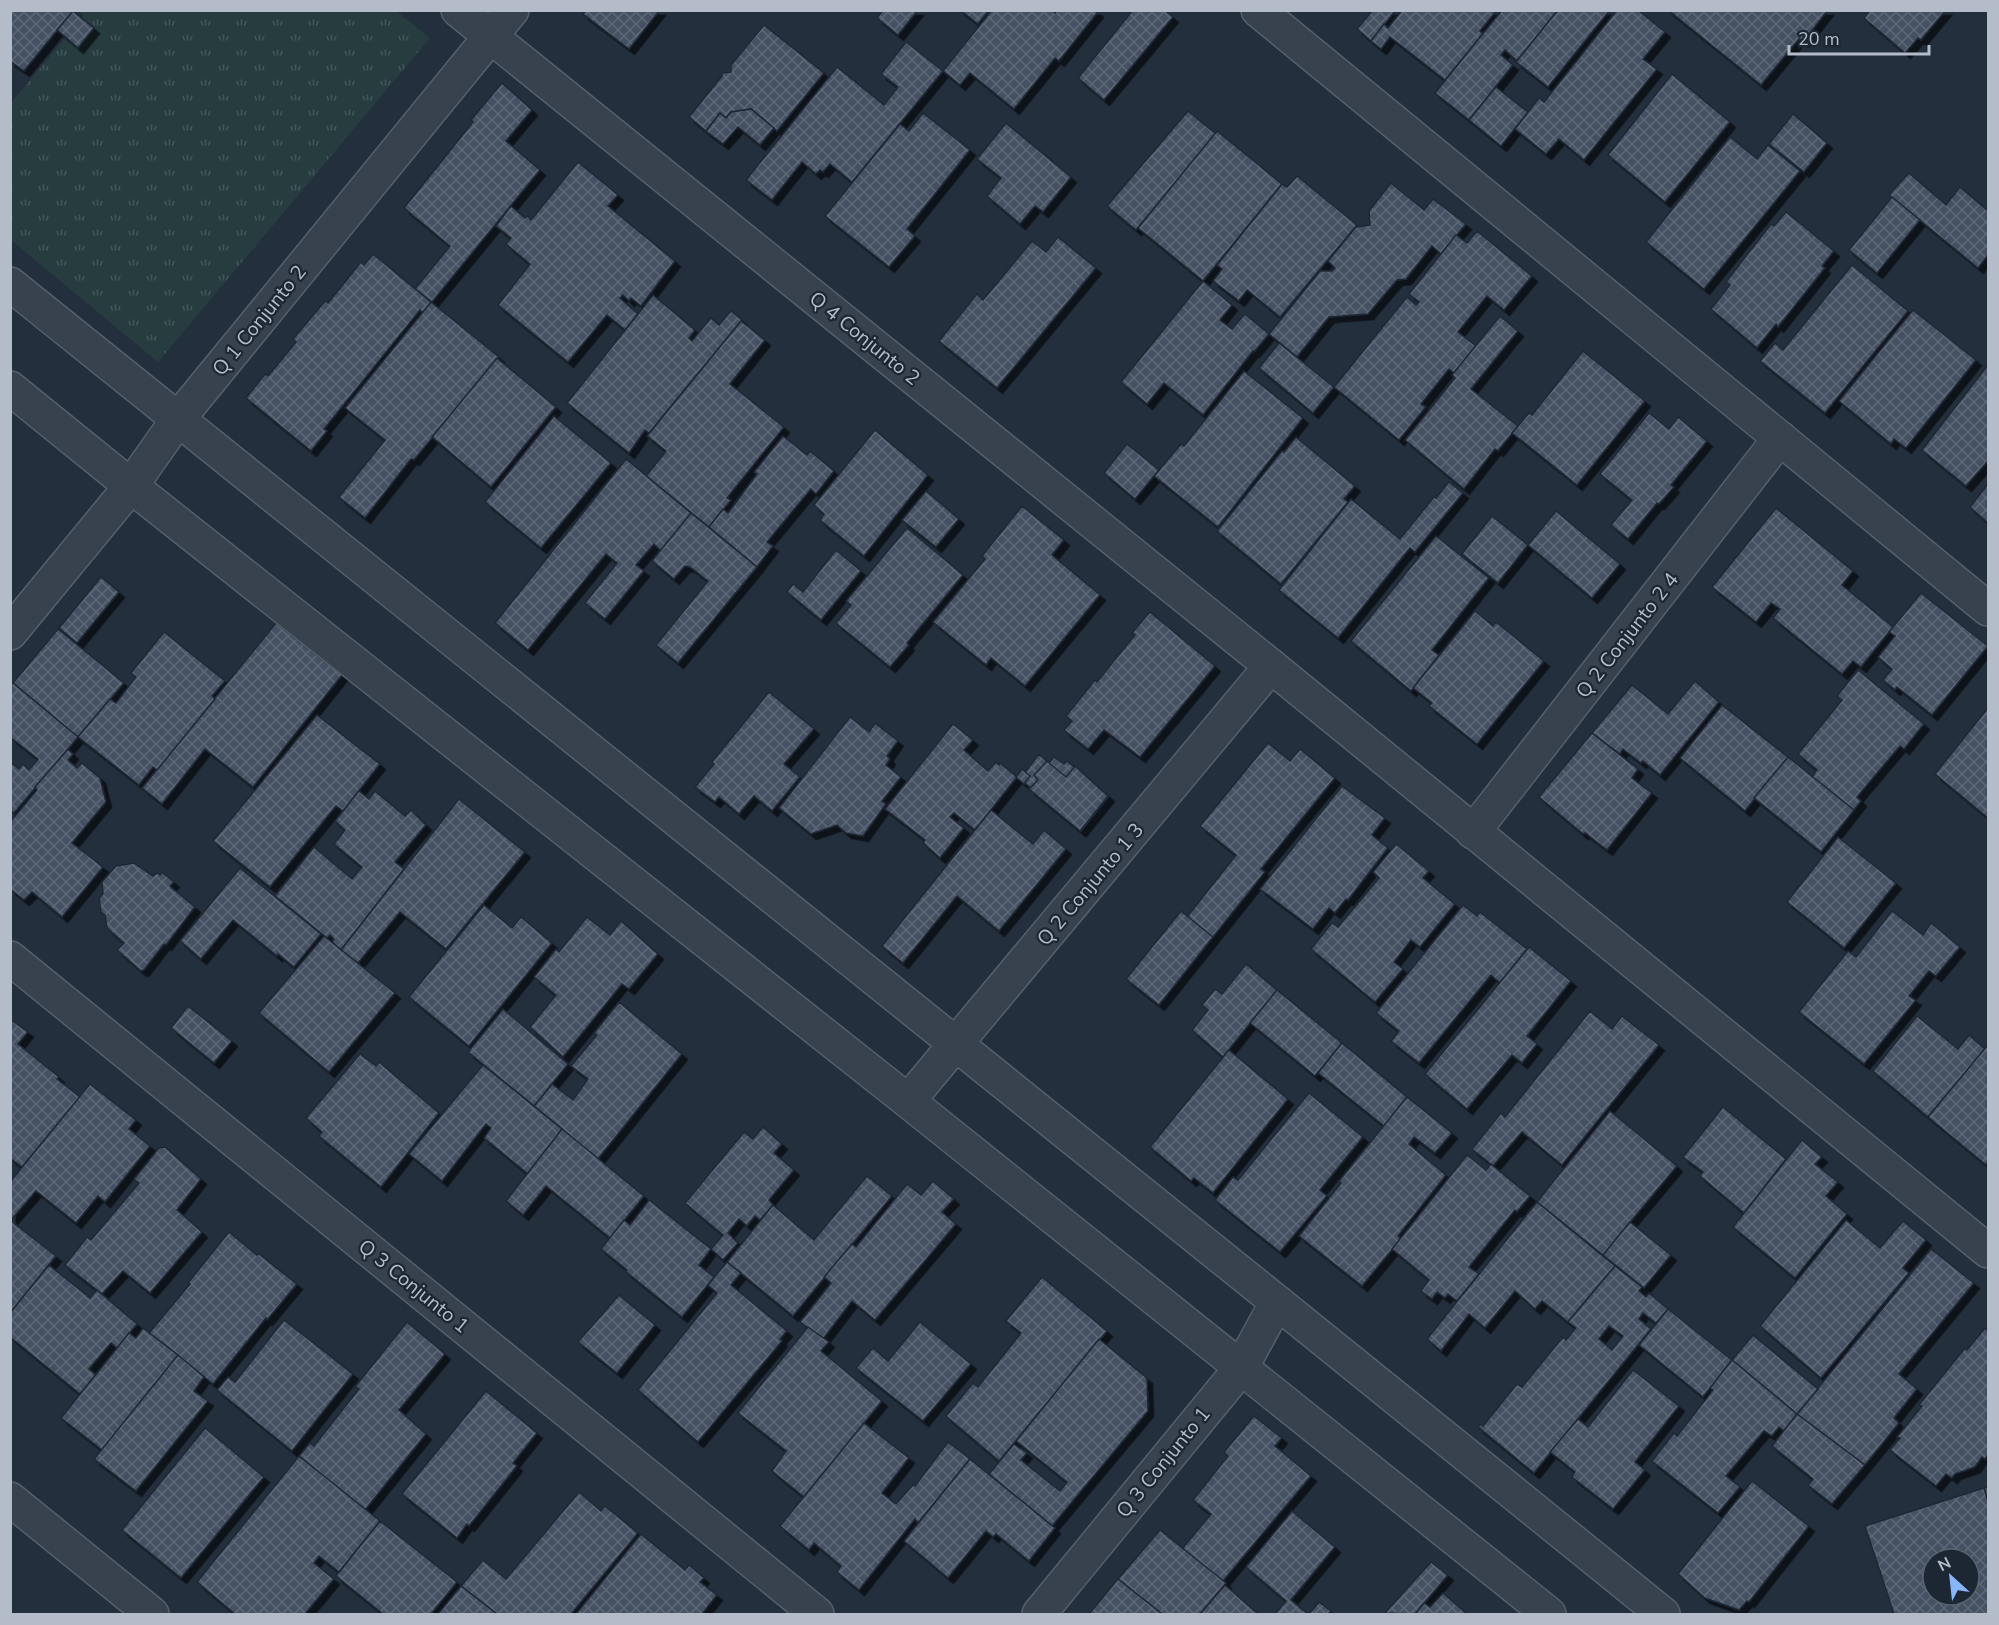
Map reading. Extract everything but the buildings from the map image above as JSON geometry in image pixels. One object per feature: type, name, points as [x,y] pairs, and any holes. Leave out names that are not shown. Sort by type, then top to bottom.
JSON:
[{"type":"street","name":"Q 4 Conjunto 2","points":[[458,10],[1271,666],[1989,1251]]},
{"type":"street","name":"Q 1 Conjunto 2","points":[[10,633],[131,486],[178,419],[512,10]]},
{"type":"street","points":[[1258,10],[1989,609]]},
{"type":"street","points":[[10,284],[1663,1614]]},
{"type":"street","points":[[10,388],[908,1101],[1549,1614]]},
{"type":"street","name":"Q 2 Conjunto 2 4","points":[[1473,832],[1780,438]]},
{"type":"street","name":"Q 2 Conjunto 1 3","points":[[908,1101],[1271,666]]},
{"type":"street","name":"Q 3 Conjunto 1","points":[[10,958],[818,1614]]},
{"type":"street","name":"Q 3 Conjunto 1","points":[[1039,1614],[1241,1368],[1277,1302]]},
{"type":"street","points":[[10,1500],[152,1614]]},
{"type":"green space","points":[[79,11],[396,11],[430,38],[158,362],[11,240],[11,103],[84,15]]}]
